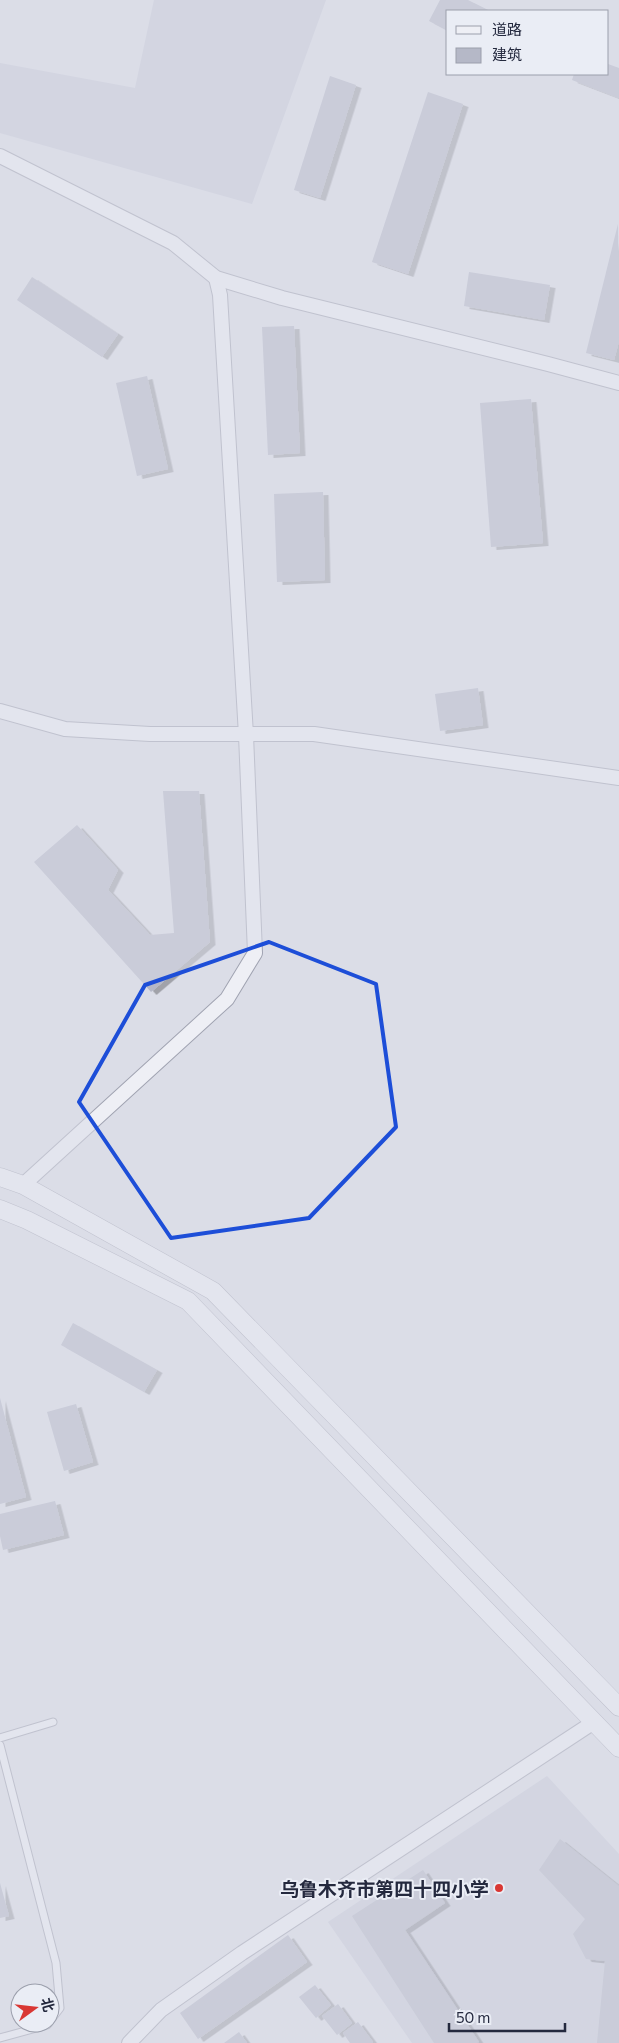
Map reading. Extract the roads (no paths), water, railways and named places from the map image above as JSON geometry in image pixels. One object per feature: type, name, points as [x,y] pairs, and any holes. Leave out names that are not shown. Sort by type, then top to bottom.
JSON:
[{"type":"street","points":[[0,156],[173,243],[216,278],[282,298],[548,364],[619,384]]},
{"type":"street","points":[[23,1185],[228,999],[255,953],[246,736],[220,296],[216,278]]},
{"type":"street","points":[[0,710],[65,729],[150,734],[246,736],[314,734],[619,778]]},
{"type":"street","points":[[0,1177],[23,1185],[213,1291],[619,1707]]},
{"type":"street","points":[[0,1209],[26,1220],[188,1301],[619,1748]]},
{"type":"street","points":[[129,2043],[161,2010],[242,1953],[594,1722]]},
{"type":"lane","points":[[0,1738],[52,1722]]},
{"type":"lane","points":[[0,1745],[56,1963],[58,1983]]},
{"type":"lane","points":[[0,2038],[18,2033]]},
{"type":"place","name":"乌鲁木齐市第四十四小学","points":[[499,1888]]}]
